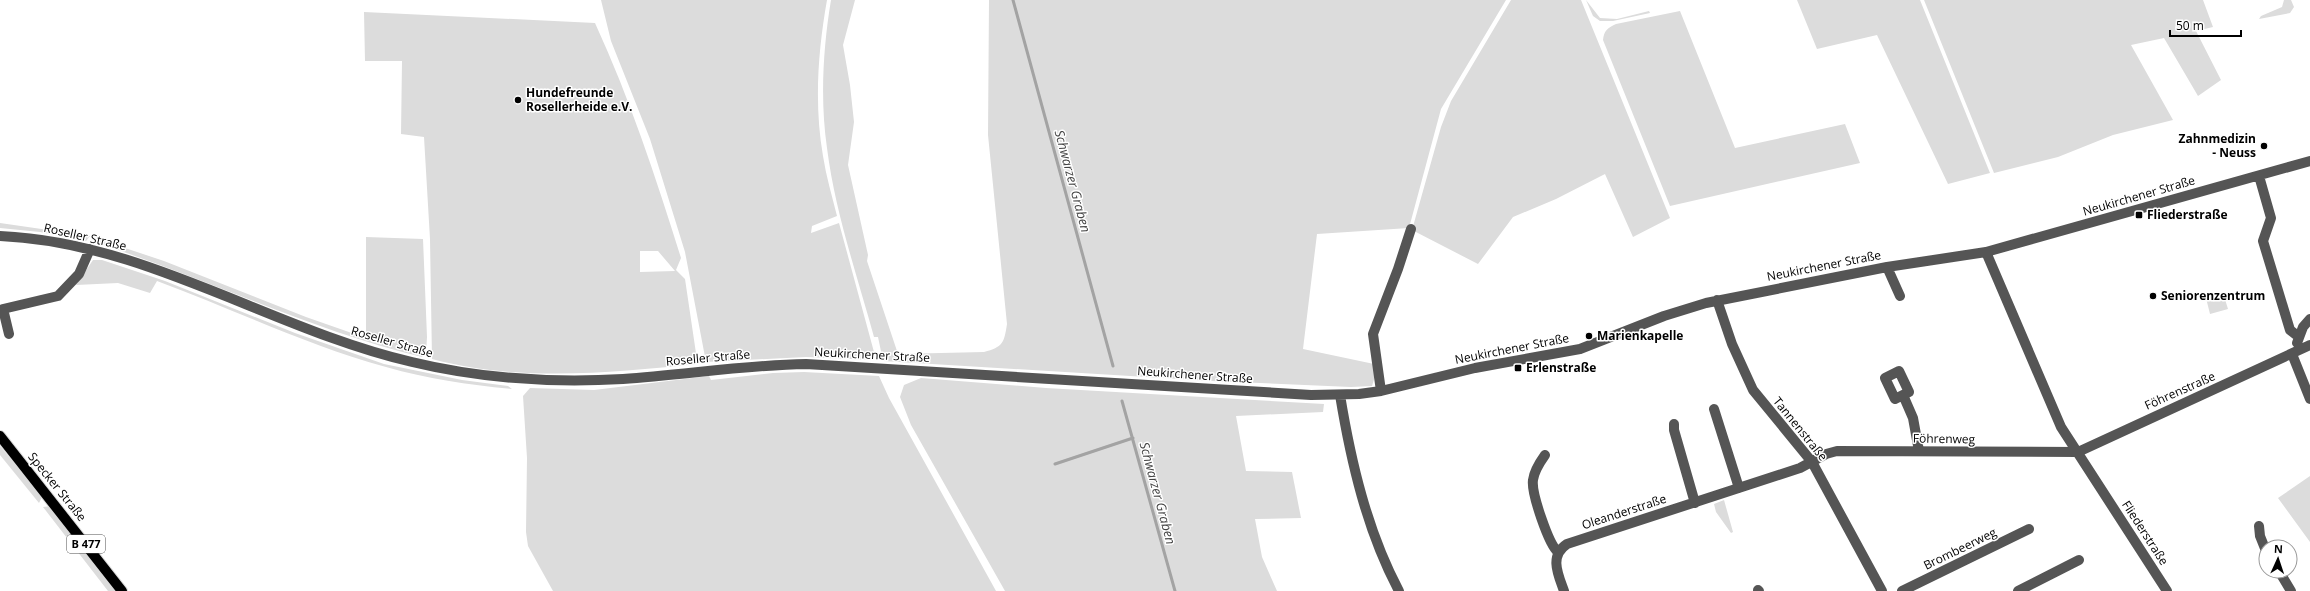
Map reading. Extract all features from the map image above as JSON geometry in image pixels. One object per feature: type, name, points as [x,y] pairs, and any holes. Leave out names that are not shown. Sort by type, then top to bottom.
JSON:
[{"type":"main road","name":"Specker Straße","points":[[0,436],[122,591]]},
{"type":"street","name":"Neukirchener Straße","points":[[793,364],[1239,391],[1340,395],[1381,391],[1475,368],[1580,349],[1687,308],[1717,300],[1887,267],[1986,252],[2310,161]]},
{"type":"street","points":[[2259,176],[2271,218],[2263,241],[2290,330],[2299,337]]},
{"type":"street","points":[[1381,391],[1373,334],[1398,270],[1411,229]]},
{"type":"street","name":"Roseller Straße","points":[[0,236],[55,242],[90,249],[155,270],[358,347],[408,361],[456,372],[520,379],[572,381],[793,364]]},
{"type":"street","points":[[9,334],[3,309],[58,296],[79,274],[90,249]]},
{"type":"street","name":"Fliederstraße","points":[[1986,252],[2061,427],[2167,591]]},
{"type":"street","points":[[1887,267],[1900,296]]},
{"type":"street","name":"Tannenstraße","points":[[1717,300],[1732,344],[1753,390],[1812,462],[1882,591]]},
{"type":"street","points":[[2310,319],[2303,327],[2292,354],[2310,399]]},
{"type":"street","name":"Föhrenstraße","points":[[2078,452],[2310,345]]},
{"type":"street","points":[[1340,395],[1366,509],[1377,541],[1399,591]]},
{"type":"street","points":[[1903,395],[1913,418],[1919,452]]},
{"type":"street","points":[[1714,409],[1739,488]]},
{"type":"street","points":[[1674,424],[1674,430],[1695,503]]},
{"type":"street","name":"Föhrenweg","points":[[1812,462],[1826,454],[1837,451],[2078,452]]},
{"type":"street","points":[[1544,455],[1535,473],[1533,487],[1548,537],[1554,549],[1560,550],[1557,569],[1564,591]]},
{"type":"street","name":"Oleanderstraße","points":[[1560,550],[1573,542],[1800,468],[1812,462]]},
{"type":"street","points":[[2259,526],[2261,539]]},
{"type":"street","name":"Brombeerweg","points":[[1902,591],[2029,529]]},
{"type":"street","points":[[2018,591],[2079,560]]},
{"type":"street","points":[[2284,579],[2291,591]]},
{"type":"shaded area","points":[[601,0],[827,0],[819,58],[818,97],[820,136],[824,164],[837,216],[812,226],[811,233],[839,223],[874,352],[872,360],[806,357],[706,362],[685,252],[650,139],[611,41]]},
{"type":"shaded area","points":[[831,0],[855,0],[843,45],[850,85],[854,122],[848,165],[868,255],[867,261],[898,354],[984,352],[999,346],[1005,336],[1007,324],[988,135],[989,0],[1506,0],[1441,109],[1409,228],[1317,234],[1303,349],[1374,364],[1375,376],[1372,386],[1351,387],[1212,381],[883,361],[878,337],[874,337],[847,243],[835,196],[827,148],[823,74]]},
{"type":"shaded area","points":[[1511,0],[1581,0],[1670,218],[1633,237],[1605,174],[1556,199],[1513,217],[1478,264],[1412,230],[1441,127],[1451,101]]},
{"type":"shaded area","points":[[1586,0],[1600,18],[1617,19],[1649,11],[1650,13],[1613,21],[1600,21],[1593,16]]},
{"type":"shaded area","points":[[1797,0],[1920,0],[1990,173],[1948,184],[1877,35],[1817,49]]},
{"type":"shaded area","points":[[1924,0],[2203,0],[2213,27],[2196,31],[2221,80],[2198,96],[2164,38],[2131,45],[2173,120],[2113,135],[2058,157],[1994,173]]},
{"type":"shaded area","points":[[2284,0],[2291,0],[2294,7],[2290,13],[2259,19],[2261,16],[2282,7]]},
{"type":"shaded area","points":[[1680,11],[1735,148],[1845,124],[1860,163],[1670,206],[1603,40],[1606,30],[1616,24]]},
{"type":"shaded area","points":[[364,12],[595,23],[620,81],[642,139],[681,258],[676,270],[685,279],[697,360],[699,361],[697,364],[564,374],[497,371],[432,359],[430,239],[424,137],[401,134],[402,61],[365,61]],"holes":[[[640,251],[658,251],[675,271],[640,272]]]},
{"type":"shaded area","points":[[0,223],[90,236],[86,241],[40,232],[0,228]]},
{"type":"shaded area","points":[[366,237],[423,239],[427,337],[426,354],[422,357],[381,346],[300,319],[100,244],[98,239],[164,261],[306,317],[366,338]]},
{"type":"shaded area","points":[[93,260],[102,260],[165,281],[295,333],[384,364],[462,380],[508,386],[512,389],[433,378],[357,358],[299,338],[157,281],[150,293],[118,283],[76,285]]},
{"type":"shaded area","points":[[2223,293],[2228,309],[2210,314],[2206,298]]},
{"type":"shaded area","points":[[804,372],[879,376],[889,398],[996,591],[553,591],[528,546],[526,532],[527,458],[523,396],[530,388],[594,390],[709,376],[711,380],[773,373]]},
{"type":"shaded area","points":[[921,378],[1046,388],[1324,404],[1323,412],[1236,416],[1246,471],[1292,472],[1301,518],[1255,519],[1262,557],[1277,591],[1005,591],[911,425],[900,397],[904,385]]},
{"type":"shaded area","points":[[0,446],[42,497],[39,503],[0,455]]},
{"type":"shaded area","points":[[2310,476],[2310,542],[2278,498]]},
{"type":"shaded area","points":[[1724,500],[1733,532],[1731,533],[1716,512],[1714,504]]},
{"type":"shaded area","points":[[52,506],[117,591],[108,591],[43,507]]},
{"type":"waterway","name":"Schwarzer Graben","points":[[1013,0],[1113,366]]},
{"type":"waterway","name":"Schwarzer Graben","points":[[1122,401],[1175,591]]},
{"type":"waterway","points":[[1055,464],[1133,438]]},
{"type":"place","name":"Hundefreunde Rosellerheide e.V.","points":[[518,100]]},
{"type":"place","name":"Zahnmedizin - Neuss","points":[[2264,146]]},
{"type":"place","name":"Fliederstraße","points":[[2139,215]]},
{"type":"place","name":"Seniorenzentrum","points":[[2153,296]]},
{"type":"place","name":"Marienkapelle","points":[[1589,336]]},
{"type":"place","name":"Erlenstraße","points":[[1518,368]]}]
